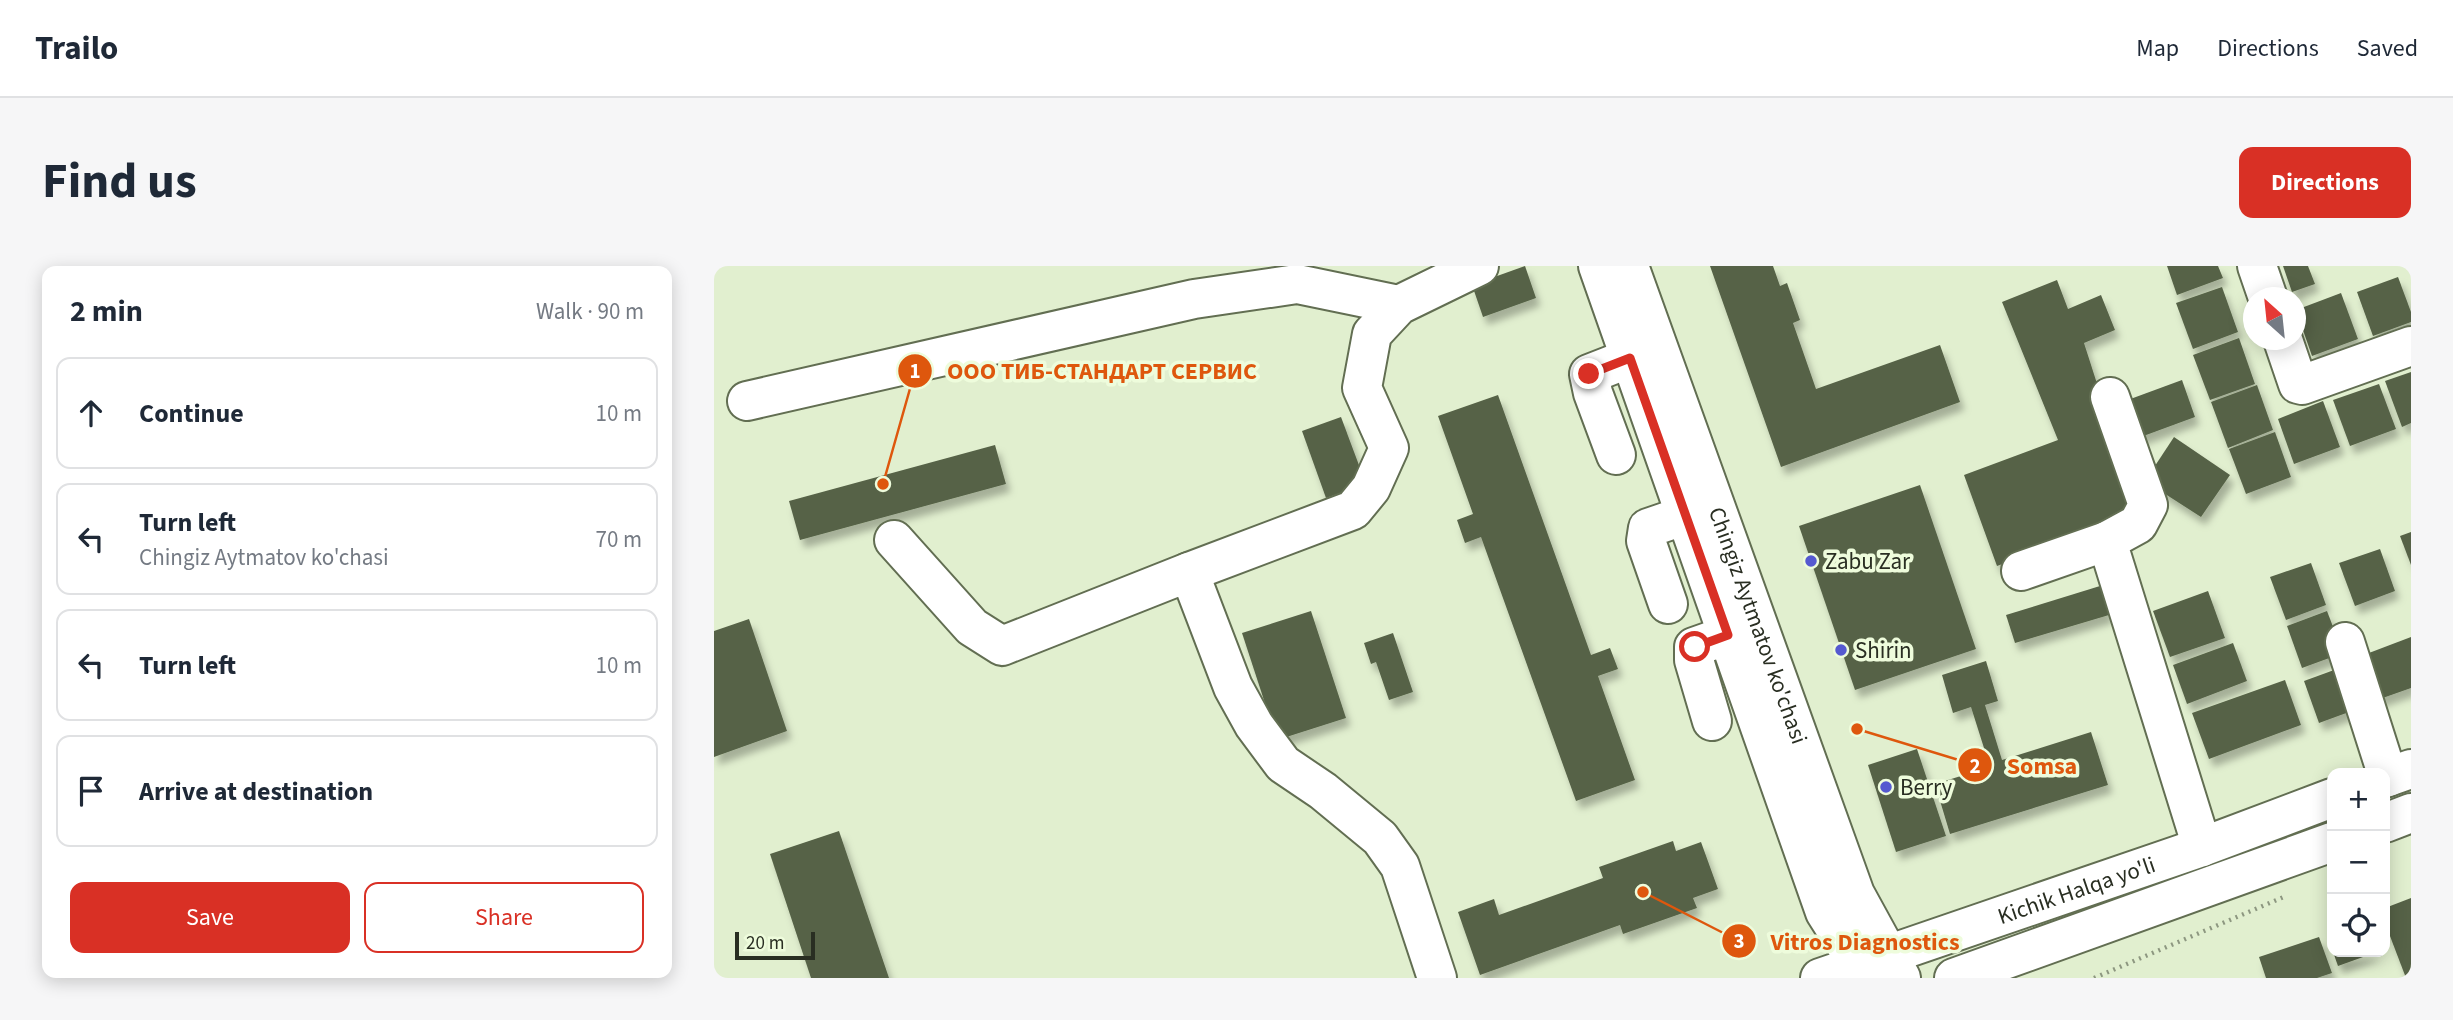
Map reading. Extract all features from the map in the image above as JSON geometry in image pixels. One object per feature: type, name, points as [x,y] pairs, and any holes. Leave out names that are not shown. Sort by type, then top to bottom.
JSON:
[{"type":"main road","points":[[894,540],[972,627],[1002,646],[1353,510],[1371,488],[1389,449],[1362,388],[1372,334],[1399,304],[1479,266]]},
{"type":"main road","name":"Chingiz Aytmatov ko'chasi","points":[[1598,266],[1825,912],[1856,973]]},
{"type":"main road","name":"Chingiz Aytmatov ko'chasi","points":[[1629,266],[1855,894],[1856,973]]},
{"type":"main road","points":[[2257,266],[2264,287]]},
{"type":"main road","points":[[747,401],[1293,275],[1399,304]]},
{"type":"main road","points":[[2286,350],[2298,384],[2302,386],[2411,346]]},
{"type":"main road","points":[[1616,455],[1593,393],[1589,374],[1630,358]]},
{"type":"main road","points":[[2021,571],[2107,541],[2138,524],[2148,505],[2110,397]]},
{"type":"main road","points":[[1668,604],[1646,541],[1648,528],[1686,515]]},
{"type":"main road","points":[[2107,541],[2202,846]]},
{"type":"main road","points":[[1189,572],[1233,687],[1254,725],[1283,764],[1323,791],[1380,838],[1400,866],[1437,978]]},
{"type":"main road","points":[[1712,721],[1694,660],[1695,647],[1728,635]]},
{"type":"main road","points":[[2345,642],[2395,775]]},
{"type":"main road","name":"Kichik Halqa yo'li","points":[[1856,973],[2327,800]]},
{"type":"main road","points":[[2390,821],[2411,814]]},
{"type":"main road","name":"Kichik Halqa yo'li","points":[[1954,978],[2327,844]]},
{"type":"path","points":[[2094,978],[2295,892]]},
{"type":"building","points":[[1525,266],[1536,298],[1483,317],[1472,285]]},
{"type":"building","points":[[1710,266],[1773,266],[1780,286],[1787,283],[1800,320],[1793,323],[1816,389],[1940,345],[1960,402],[1781,467]]},
{"type":"building","points":[[2167,266],[2218,266],[2223,278],[2177,295]]},
{"type":"building","points":[[2283,266],[2308,266],[2315,284],[2290,287]]},
{"type":"building","points":[[2398,277],[2411,312],[2411,322],[2373,336],[2357,292]]},
{"type":"building","points":[[2057,280],[2068,309],[2101,295],[2115,330],[2084,343],[2100,393],[2090,399],[2132,516],[1997,566],[1964,475],[2058,440],[2002,302]]},
{"type":"building","points":[[2222,287],[2238,332],[2193,349],[2176,303]]},
{"type":"building","points":[[2341,293],[2358,339],[2312,356],[2306,339],[2306,306]]},
{"type":"building","points":[[2239,338],[2255,384],[2210,400],[2193,355]]},
{"type":"building","points":[[2411,372],[2411,423],[2402,427],[2385,381]]},
{"type":"building","points":[[2182,380],[2195,417],[2138,438],[2125,401]]},
{"type":"building","points":[[2379,384],[2396,429],[2350,446],[2333,400]]},
{"type":"building","points":[[2257,385],[2273,430],[2228,448],[2211,402]]},
{"type":"building","points":[[1498,395],[1591,655],[1610,648],[1618,669],[1598,676],[1635,780],[1576,801],[1481,537],[1465,543],[1457,520],[1473,514],[1438,416]]},
{"type":"building","points":[[2323,401],[2340,447],[2294,464],[2278,419]]},
{"type":"building","points":[[1341,417],[1366,484],[1326,498],[1302,431]]},
{"type":"building","points":[[2275,432],[2291,477],[2246,494],[2229,449]]},
{"type":"building","points":[[2174,437],[2230,475],[2201,517],[2145,481]]},
{"type":"building","points":[[995,445],[1006,484],[800,540],[789,501]]},
{"type":"building","points":[[1920,485],[1976,649],[1855,690],[1799,526]]},
{"type":"building","points":[[2411,532],[2411,565],[2400,536]]},
{"type":"building","points":[[2380,549],[2395,591],[2355,606],[2339,563]]},
{"type":"building","points":[[2311,563],[2326,605],[2286,620],[2270,577]]},
{"type":"building","points":[[2100,586],[2109,615],[2015,643],[2006,615]]},
{"type":"building","points":[[2208,591],[2225,638],[2170,657],[2153,611]]},
{"type":"building","points":[[1311,611],[1346,718],[1277,740],[1242,633]]},
{"type":"building","points":[[2327,611],[2343,653],[2302,668],[2287,626]]},
{"type":"building","points":[[749,619],[787,731],[714,757],[714,631]]},
{"type":"building","points":[[1393,633],[1413,692],[1389,700],[1376,662],[1371,664],[1364,643]]},
{"type":"building","points":[[2411,637],[2411,688],[2377,700],[2361,656]]},
{"type":"building","points":[[2233,643],[2247,681],[2187,704],[2173,665]]},
{"type":"building","points":[[1986,661],[1998,701],[1985,705],[2002,760],[2091,732],[2108,785],[1950,834],[1935,784],[1990,767],[1971,707],[1953,713],[1942,675]]},
{"type":"building","points":[[2345,666],[2360,708],[2319,723],[2304,681]]},
{"type":"building","points":[[2285,680],[2301,725],[2209,759],[2192,713]]},
{"type":"building","points":[[1917,749],[1946,836],[1896,852],[1868,765]]},
{"type":"building","points":[[839,831],[889,978],[811,978],[770,854]]},
{"type":"building","points":[[1673,841],[1676,851],[1701,842],[1718,889],[1693,898],[1697,908],[1623,934],[1620,925],[1480,975],[1458,912],[1494,899],[1499,915],[1603,878],[1599,867]]},
{"type":"building","points":[[2411,898],[2411,977],[2406,978],[2390,936],[2390,906]]},
{"type":"building","points":[[2319,937],[2332,973],[2317,978],[2266,978],[2259,957]]},
{"type":"building","points":[[2335,957],[2363,957],[2338,966]]},
{"type":"place","name":"ООО ТИБ-СТАНДАРТ СЕРВИС","points":[[883,484]]},
{"type":"place","name":"Zabu Zar","points":[[1811,561]]},
{"type":"place","name":"Shirin","points":[[1841,650]]},
{"type":"place","name":"Somsa","points":[[1857,729]]},
{"type":"place","name":"Berry","points":[[1886,787]]},
{"type":"place","name":"Vitros Diagnostics","points":[[1643,892]]},
{"type":"route","points":[[1589,374],[1630,358],[1728,635],[1695,647]]}]
